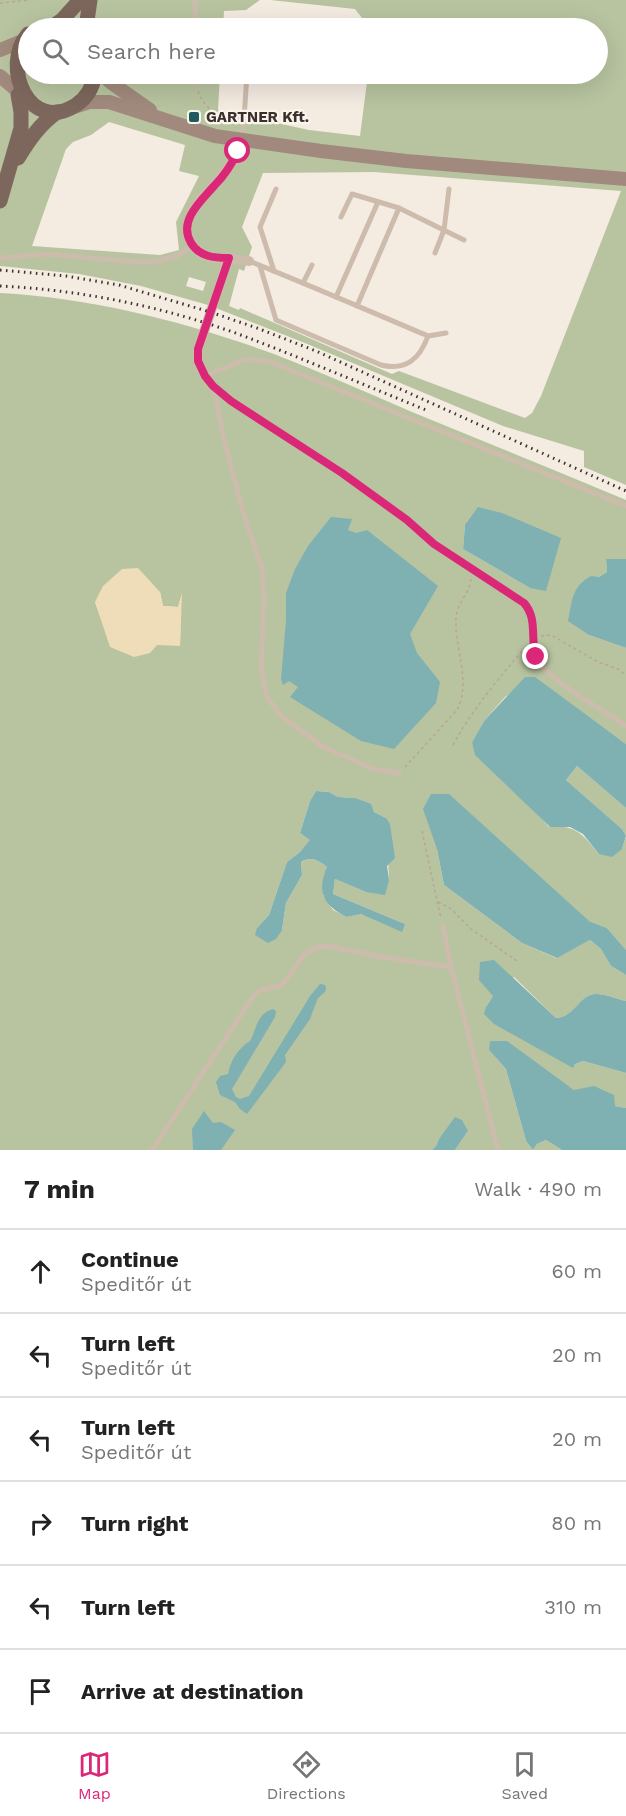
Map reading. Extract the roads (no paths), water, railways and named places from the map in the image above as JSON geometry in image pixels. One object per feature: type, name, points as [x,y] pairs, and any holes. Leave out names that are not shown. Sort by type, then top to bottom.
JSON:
[{"type":"main road","points":[[64,18],[80,0]]},
{"type":"main road","points":[[87,18],[90,0]]},
{"type":"main road","points":[[0,50],[18,41]]},
{"type":"main road","points":[[0,201],[21,128],[21,112],[10,67],[13,53],[18,46]]},
{"type":"main road","points":[[0,76],[24,101],[36,109],[64,109],[102,101],[195,130],[241,140],[406,161],[626,179]]},
{"type":"main road","points":[[11,168],[33,134],[46,120],[86,96],[92,84]]},
{"type":"main road","points":[[113,84],[159,117]]},
{"type":"street","points":[[241,140],[233,161],[202,198],[189,218],[187,232],[193,246],[211,258],[249,261]]},
{"type":"street","points":[[204,373],[198,361],[198,349],[229,258]]},
{"type":"lane","points":[[195,0],[196,18]]},
{"type":"lane","points":[[241,140],[246,84]]},
{"type":"lane","points":[[274,271],[260,227],[276,189]]},
{"type":"lane","points":[[435,253],[444,230],[449,189]]},
{"type":"lane","points":[[341,218],[352,194],[399,208],[464,240]]},
{"type":"lane","points":[[336,297],[378,202]]},
{"type":"lane","points":[[357,306],[399,208]]},
{"type":"lane","points":[[0,258],[46,254],[154,262],[176,256],[193,246]]},
{"type":"lane","points":[[249,261],[428,336],[446,333]]},
{"type":"lane","points":[[303,283],[312,264]]},
{"type":"lane","points":[[260,266],[276,320],[381,365],[394,367],[410,363],[420,353],[428,336]]},
{"type":"lane","points":[[626,506],[268,361],[246,359],[204,373],[213,386],[231,401],[342,473],[407,520],[434,544],[524,603],[532,614],[536,657],[541,665],[570,690],[626,726]]},
{"type":"lane","points":[[213,386],[237,489],[262,568],[264,600],[261,669],[267,697],[280,715],[322,746],[373,769],[400,772]]},
{"type":"lane","points":[[443,925],[451,967],[498,1150]]},
{"type":"lane","points":[[152,1150],[252,998],[262,990],[282,985],[309,951],[328,946],[387,958],[451,967]]},
{"type":"water","points":[[478,507],[502,513],[561,538],[546,591],[530,588],[463,549],[465,525]]},
{"type":"water","points":[[331,517],[352,519],[348,530],[356,533],[367,530],[438,586],[410,634],[417,653],[440,682],[436,703],[394,749],[361,741],[290,697],[298,687],[289,681],[283,685],[281,679],[286,593],[295,569],[308,546]]},
{"type":"water","points":[[606,559],[626,559],[626,648],[589,635],[568,621],[576,589],[591,576],[599,577],[607,572]]},
{"type":"water","points":[[525,677],[535,677],[626,744],[626,808],[577,766],[566,780],[622,829],[626,836],[622,849],[612,857],[599,854],[583,834],[570,827],[550,827],[475,755],[472,742],[484,721]]},
{"type":"water","points":[[316,791],[329,792],[338,797],[355,798],[371,804],[374,812],[386,818],[390,824],[395,858],[387,866],[389,880],[385,895],[366,892],[335,879],[333,894],[405,924],[402,932],[361,914],[347,917],[339,913],[328,903],[322,891],[327,867],[311,859],[301,862],[302,875],[286,903],[282,930],[276,939],[268,943],[255,935],[257,928],[269,915],[287,862],[310,840],[300,833],[310,801]]},
{"type":"water","points":[[431,794],[449,794],[589,921],[607,928],[626,950],[626,975],[611,966],[601,949],[590,940],[557,958],[522,943],[444,885],[437,849],[423,809]]},
{"type":"water","points":[[494,960],[556,1018],[568,1014],[591,995],[604,995],[626,1001],[626,1073],[583,1061],[575,1064],[573,1068],[494,1024],[484,1014],[493,996],[479,980],[480,962]]},
{"type":"water","points":[[320,984],[325,985],[325,992],[318,998],[310,1019],[285,1055],[286,1062],[247,1114],[235,1102],[220,1095],[216,1082],[220,1076],[228,1074],[233,1059],[250,1041],[263,1014],[273,1009],[276,1011],[275,1017],[232,1089],[236,1097],[240,1099],[249,1096],[310,996]]},
{"type":"water","points":[[490,1041],[507,1041],[574,1090],[594,1086],[614,1095],[615,1106],[626,1108],[626,1150],[562,1150],[546,1140],[537,1144],[533,1150],[526,1141],[506,1069],[489,1050]]},
{"type":"water","points":[[204,1111],[213,1123],[221,1122],[235,1130],[221,1150],[193,1150],[192,1129]]},
{"type":"water","points":[[455,1117],[462,1120],[468,1131],[455,1150],[432,1150],[436,1146]]},
{"type":"railway","points":[[0,270],[66,276],[119,285],[257,328],[316,351],[626,491]]},
{"type":"railway","points":[[0,286],[95,296],[189,318],[249,338],[426,410]]},
{"type":"place","name":"GARTNER Kft.","points":[[194,117]]}]
